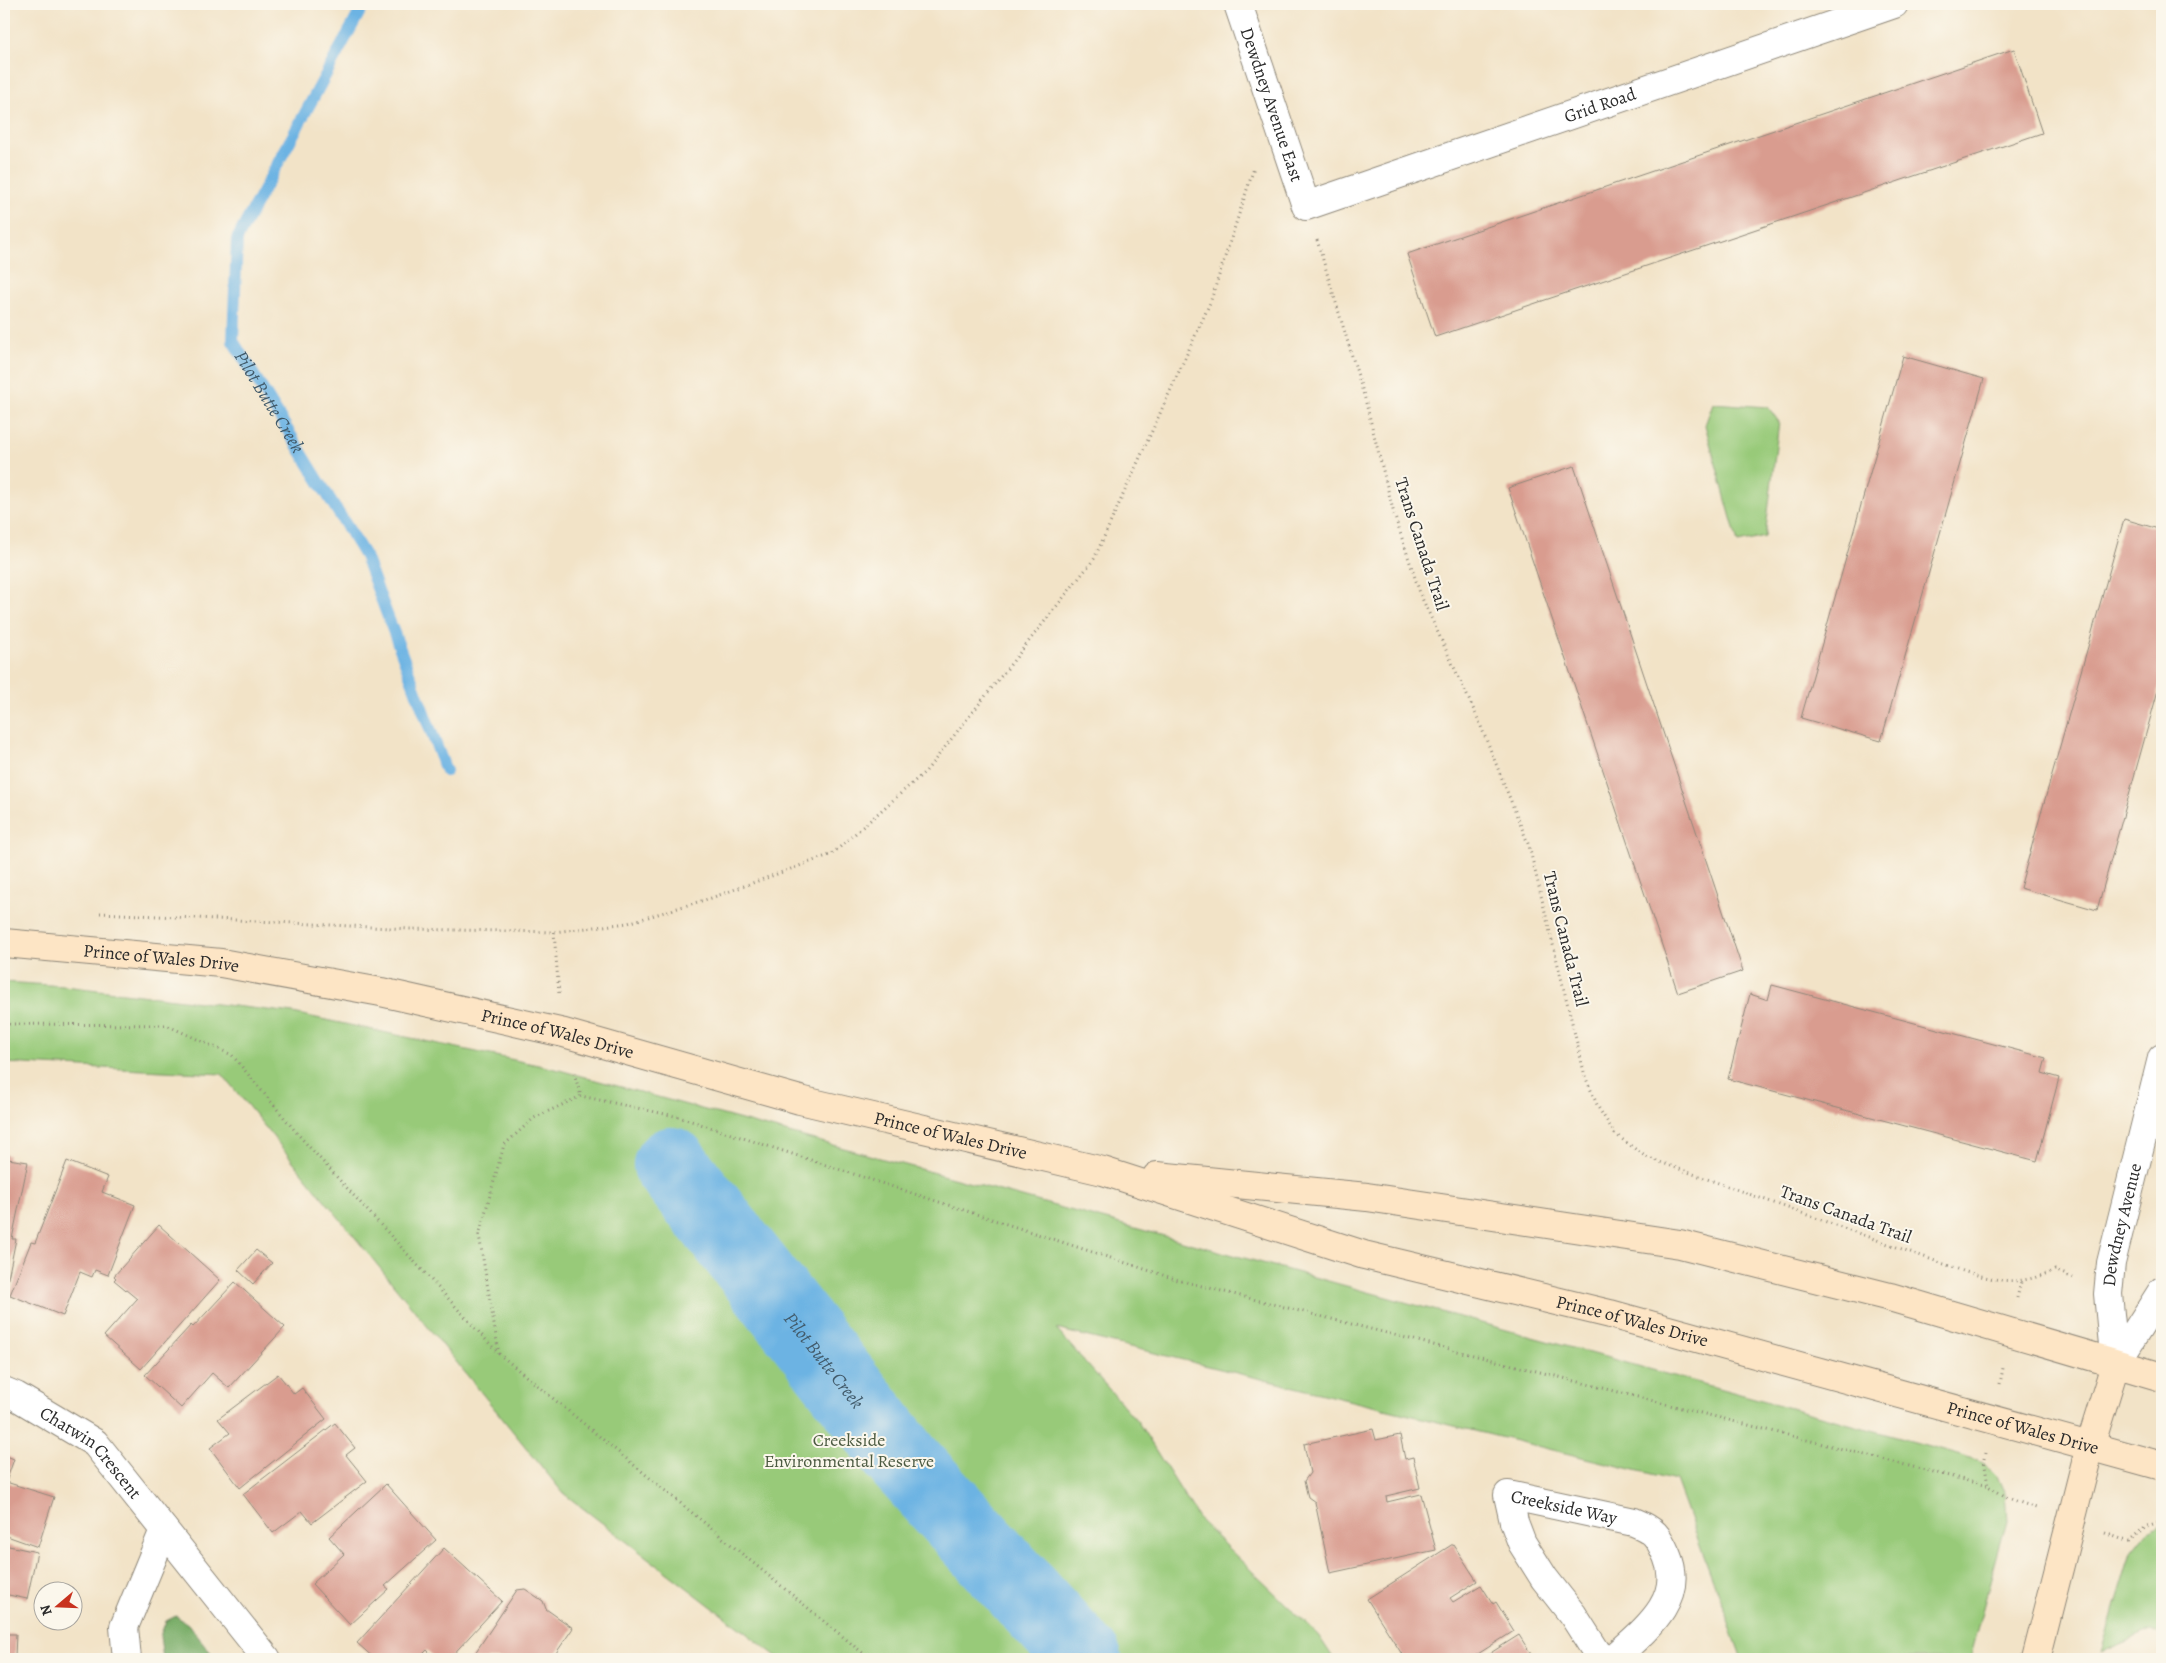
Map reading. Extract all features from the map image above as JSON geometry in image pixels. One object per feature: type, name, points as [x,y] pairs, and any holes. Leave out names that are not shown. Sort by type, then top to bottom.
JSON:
[{"type":"main road","name":"Prince of Wales Drive","points":[[4,943],[221,963],[381,992],[564,1033],[800,1100],[1103,1170],[1364,1255],[1610,1314],[2162,1466]]},
{"type":"main road","name":"Prince of Wales Drive","points":[[1103,1170],[1367,1197],[1680,1244],[1890,1297],[2115,1365],[2162,1377]]},
{"type":"main road","name":"Dewdney Avenue","points":[[2036,1659],[2090,1446],[2115,1365]]},
{"type":"street","name":"Dewdney Avenue East","points":[[1238,4],[1306,206]]},
{"type":"street","name":"Grid Road","points":[[1306,206],[1894,4]]},
{"type":"street","name":"Dewdney Avenue","points":[[2115,1365],[2108,1294],[2111,1263],[2162,1058]]},
{"type":"street","name":"Dewdney Avenue","points":[[2115,1365],[2162,1290]]},
{"type":"street","name":"Chatwin Crescent","points":[[4,1391],[16,1396],[95,1443],[267,1659]]},
{"type":"street","name":"Creekside Way","points":[[1601,1659],[1573,1616],[1544,1578],[1522,1543],[1514,1522],[1508,1495],[1634,1522],[1651,1529],[1662,1544],[1671,1565],[1671,1583],[1667,1602],[1657,1618],[1613,1659]]},
{"type":"street","points":[[127,1659],[124,1627],[164,1530]]},
{"type":"path","points":[[93,912],[409,929],[554,932],[628,923],[711,898],[832,854],[926,771],[1094,559],[1210,303],[1256,162],[1283,136]]},
{"type":"path","name":"Trans Canada Trail","points":[[1306,206],[1365,399],[1397,524],[1421,596],[1478,719],[1529,846],[1585,1076],[1598,1107],[1615,1134],[1646,1157],[1966,1272],[2006,1281],[2021,1282],[2035,1279],[2055,1270],[2108,1294]]},
{"type":"path","points":[[554,932],[559,996]]},
{"type":"path","points":[[4,1024],[166,1025],[232,1055],[302,1140],[499,1354],[870,1659]]},
{"type":"path","points":[[575,1074],[581,1096]]},
{"type":"path","points":[[499,1354],[479,1235],[504,1145],[534,1118],[581,1096],[679,1117],[1178,1280],[1988,1486],[2008,1498]]},
{"type":"path","points":[[1984,1459],[1988,1486]]},
{"type":"path","points":[[2129,1542],[2147,1526],[2162,1521]]},
{"type":"green space","points":[[1713,403],[1768,407],[1779,422],[1765,537],[1738,543],[1705,425]]},
{"type":"green space","name":"Creekside Environmental Reserve","points":[[4,982],[64,986],[293,1013],[552,1068],[1962,1455],[1983,1463],[1997,1476],[2005,1494],[2007,1520],[1969,1659],[1742,1659],[1676,1480],[1056,1329],[1138,1422],[1200,1521],[1318,1635],[1334,1659],[780,1659],[563,1493],[222,1074],[4,1063]]},
{"type":"green space","points":[[2162,1524],[2162,1634],[2151,1631],[2101,1652],[2131,1552],[2147,1532]]},
{"type":"green space","points":[[176,1616],[188,1624],[216,1659],[163,1659],[160,1636],[166,1621]]},
{"type":"building","points":[[2014,49],[2042,133],[1435,337],[1407,254]]},
{"type":"building","points":[[1903,356],[1984,379],[1881,741],[1801,718]]},
{"type":"building","points":[[1574,466],[1743,971],[1678,993],[1508,488]]},
{"type":"building","points":[[2124,519],[2162,530],[2162,676],[2097,910],[2020,888]]},
{"type":"building","points":[[1772,985],[2046,1058],[2042,1073],[2059,1078],[2037,1161],[1728,1079],[1750,994],[1768,1000]]},
{"type":"building","points":[[4,1154],[9,1155],[8,1159],[28,1162],[12,1239],[16,1239],[5,1293]]},
{"type":"building","points":[[67,1161],[108,1177],[102,1192],[135,1205],[108,1275],[95,1270],[92,1277],[80,1272],[63,1316],[10,1295],[31,1242],[35,1243]]},
{"type":"building","points":[[159,1225],[220,1280],[141,1369],[104,1336],[137,1299],[114,1280],[116,1278],[114,1276]]},
{"type":"building","points":[[256,1250],[272,1263],[253,1284],[238,1270]]},
{"type":"building","points":[[235,1282],[285,1327],[229,1388],[212,1373],[181,1408],[145,1375],[191,1325],[193,1327]]},
{"type":"building","points":[[278,1374],[294,1394],[302,1388],[326,1419],[240,1488],[210,1448],[230,1433],[218,1419]]},
{"type":"building","points":[[335,1423],[355,1448],[346,1455],[367,1481],[312,1523],[302,1511],[273,1533],[243,1494]]},
{"type":"building","points":[[1373,1429],[1376,1440],[1400,1435],[1405,1459],[1413,1457],[1420,1488],[1386,1496],[1387,1502],[1421,1494],[1436,1550],[1330,1573],[1315,1502],[1308,1497],[1304,1481],[1310,1473],[1304,1444]]},
{"type":"building","points":[[4,1455],[14,1459],[6,1482],[54,1497],[38,1547],[4,1535]]},
{"type":"building","points":[[386,1484],[436,1540],[385,1586],[389,1589],[350,1625],[312,1584],[344,1554],[329,1537]]},
{"type":"building","points":[[1453,1544],[1477,1581],[1450,1598],[1453,1602],[1481,1585],[1493,1604],[1496,1602],[1514,1631],[1470,1659],[1405,1659],[1367,1599]]},
{"type":"building","points":[[4,1545],[37,1552],[27,1599],[4,1594]]},
{"type":"building","points":[[444,1548],[502,1601],[449,1659],[436,1659],[427,1650],[418,1659],[375,1659],[357,1643]]},
{"type":"building","points":[[525,1589],[543,1601],[546,1609],[573,1628],[552,1659],[471,1659],[517,1590]]},
{"type":"building","points":[[4,1634],[16,1634],[15,1657],[30,1659],[4,1659]]},
{"type":"building","points":[[1519,1635],[1534,1659],[1481,1659]]},
{"type":"waterway","name":"Pilot Butte Creek","points":[[364,4],[237,239],[233,341],[365,556],[446,771]]},
{"type":"waterway","name":"Pilot Butte Creek","points":[[671,1165],[904,1461],[1084,1659]]}]
